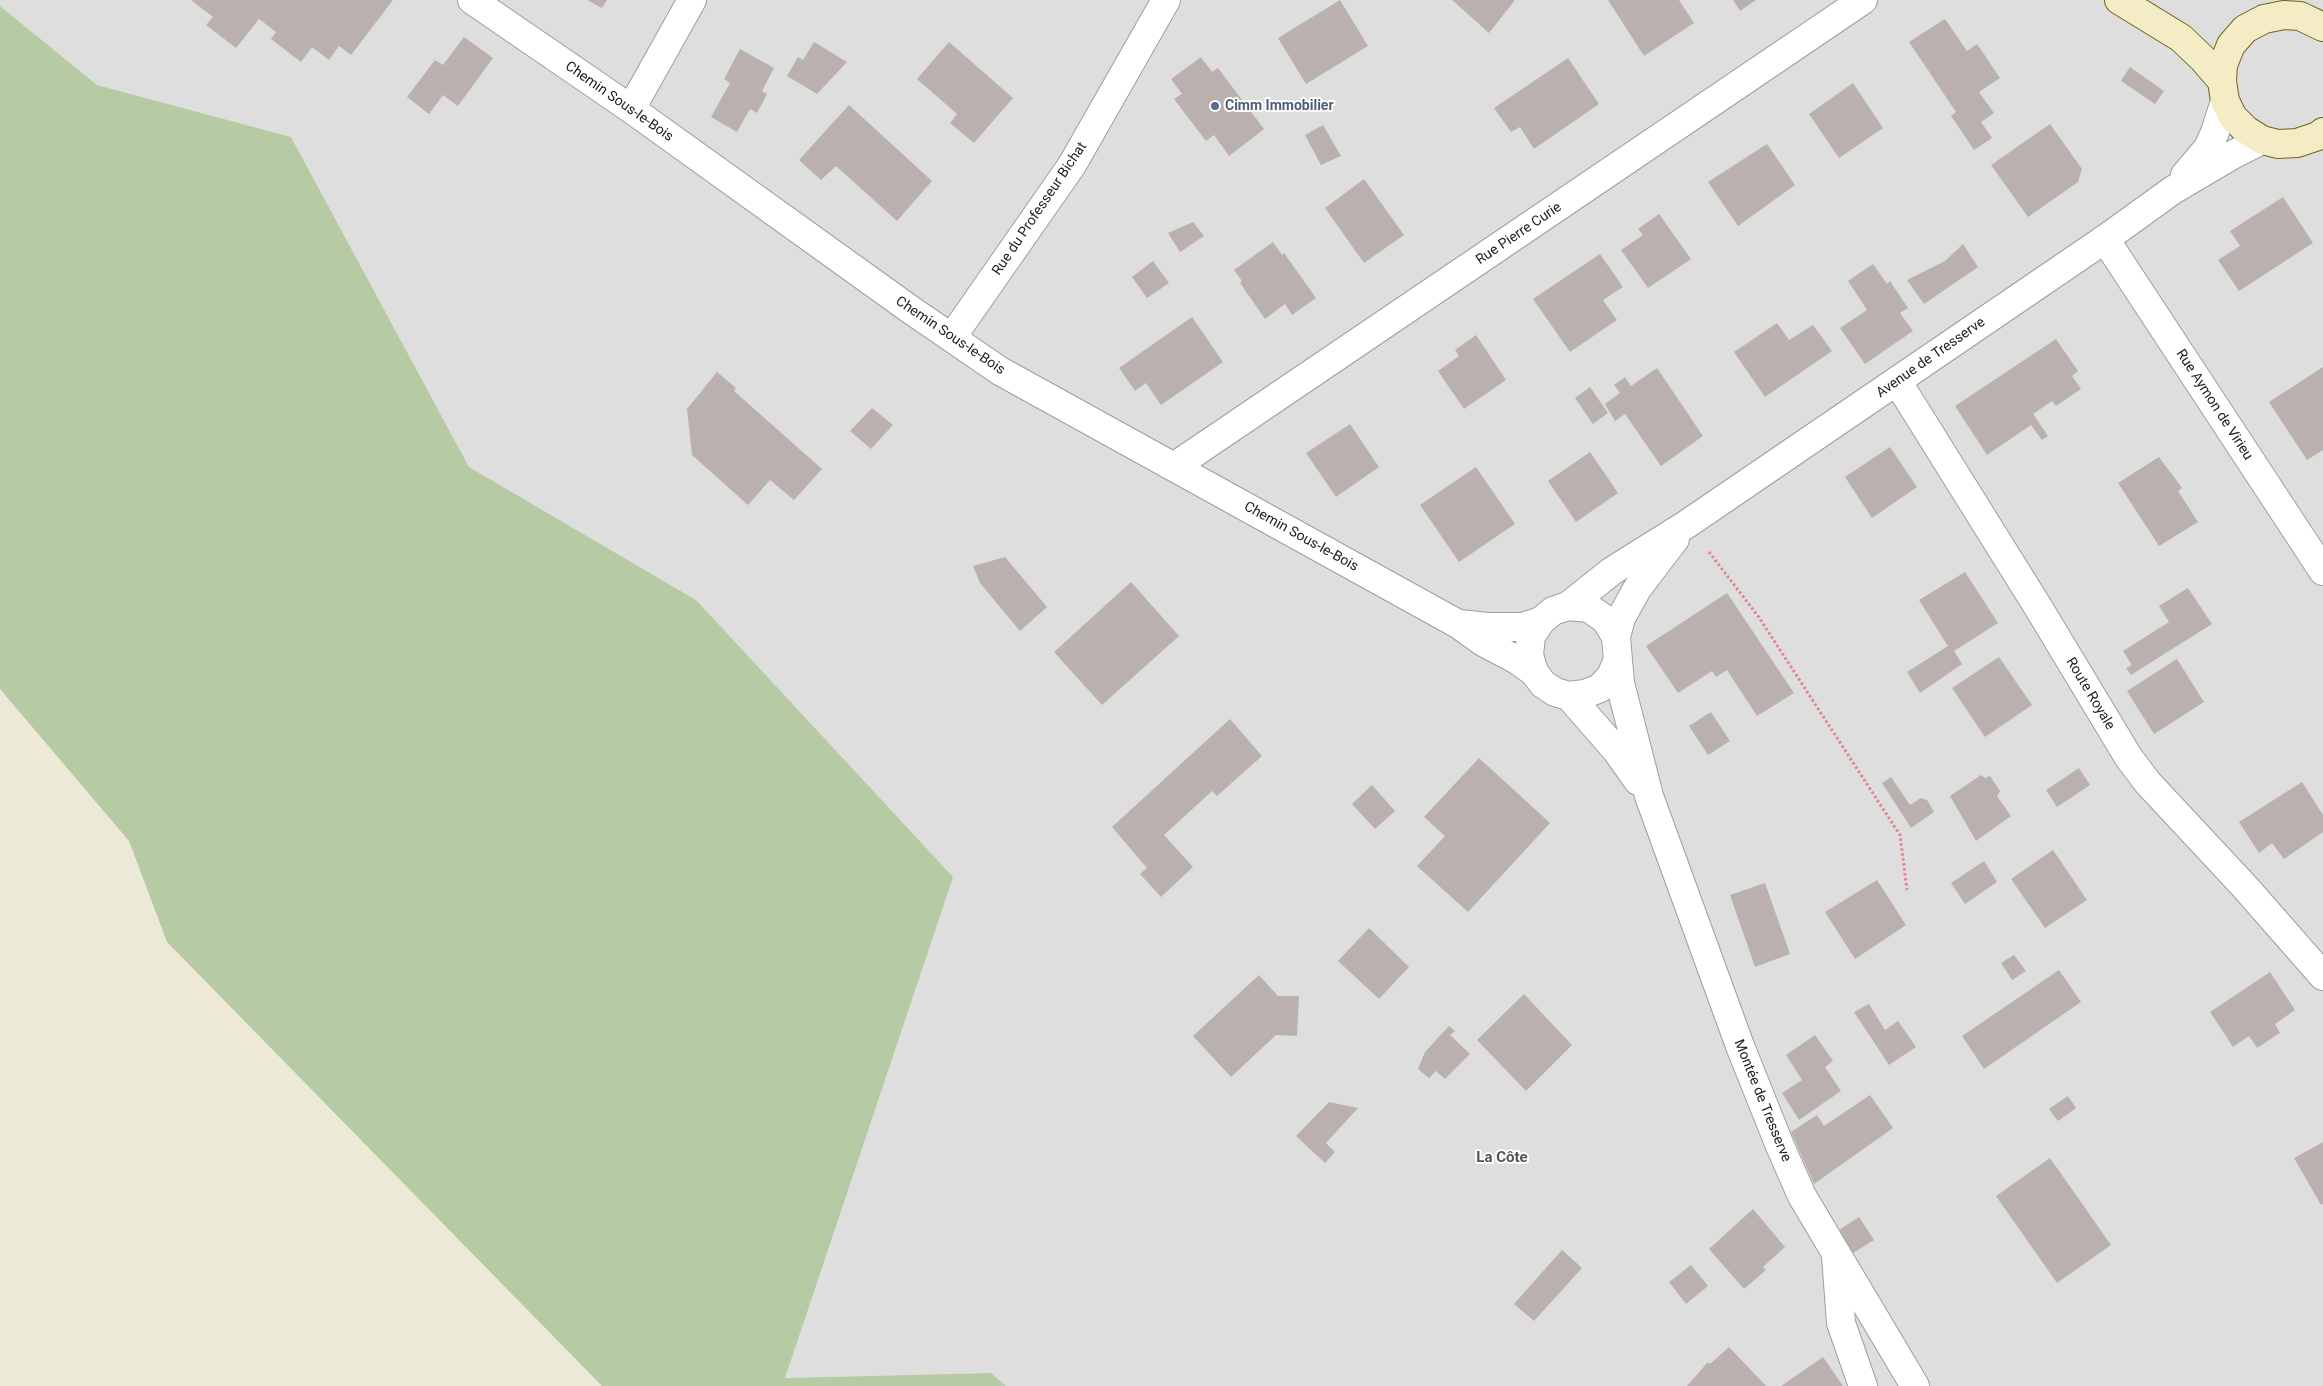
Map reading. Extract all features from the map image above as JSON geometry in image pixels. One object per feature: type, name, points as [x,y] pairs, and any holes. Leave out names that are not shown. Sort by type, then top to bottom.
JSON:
[{"type":"main road","points":[[2118,0],[2180,38],[2203,59],[2223,91],[2233,117],[2246,130],[2262,140],[2278,144],[2297,143],[2318,136],[2323,132]]},
{"type":"main road","points":[[2257,0],[2284,15]]},
{"type":"main road","points":[[2223,91],[2223,65],[2231,45],[2245,29],[2264,19],[2284,15],[2300,16],[2320,24]]},
{"type":"main road","points":[[2297,143],[2323,157]]},
{"type":"street","name":"Chemin Sous-le-Bois","points":[[472,0],[1000,371],[1458,624],[1483,642],[1517,660],[1534,672]]},
{"type":"street","points":[[631,110],[692,0]]},
{"type":"street","name":"Rue du Professeur Bichat","points":[[952,336],[1072,165],[1166,0]]},
{"type":"street","name":"Rue Pierre Curie","points":[[1174,466],[1863,0]]},
{"type":"street","name":"Avenue de Tresserve","points":[[2173,190],[2208,148],[2215,132],[2223,91]]},
{"type":"street","name":"Avenue de Tresserve","points":[[1541,621],[1553,611],[1568,606],[1612,571],[1687,524],[2106,239],[2173,190],[2234,154],[2262,140]]},
{"type":"street","name":"Rue Aymon de Virieu","points":[[2106,239],[2323,571]]},
{"type":"street","name":"Route Royale","points":[[1897,381],[2038,608],[2128,758],[2148,783],[2323,976]]},
{"type":"street","name":"Avenue de Tresserve","points":[[1570,696],[1586,694],[1600,688],[1611,676],[1621,618],[1637,589],[1687,524]]},
{"type":"street","name":"Avenue de Tresserve","points":[[1568,606],[1588,608],[1606,620],[1617,649],[1634,742],[1649,796]]},
{"type":"street","name":"Chemin Sous-le-Bois","points":[[1458,624],[1488,627],[1522,627],[1541,621]]},
{"type":"street","points":[[1541,621],[1531,636],[1529,655],[1534,672],[1543,684],[1556,692],[1570,696],[1616,750],[1649,796]]},
{"type":"street","name":"Montée de Tresserve","points":[[1649,796],[1740,1046],[1802,1196],[1915,1386]]},
{"type":"street","points":[[1836,1256],[1841,1323],[1862,1386]]},
{"type":"path","points":[[1687,524],[1758,616],[1900,835],[1907,890]]},
{"type":"shaded area","points":[[0,0],[2323,0],[2323,1386],[1006,1386],[991,1373],[785,1378],[837,1219],[696,600],[469,467],[291,137],[97,85],[0,6]]},
{"type":"shaded area","points":[[0,689],[129,841],[167,942],[602,1386],[0,1386]]},
{"type":"green space","points":[[0,6],[97,85],[291,137],[469,467],[696,600],[953,877],[785,1378],[991,1373],[1006,1386],[602,1386],[167,942],[129,841],[0,689]]},
{"type":"building","points":[[191,0],[393,0],[351,55],[339,46],[329,60],[312,47],[301,62],[271,39],[276,32],[259,19],[236,48],[206,25],[213,17]]},
{"type":"building","points":[[587,0],[607,0],[602,8]]},
{"type":"building","points":[[1340,0],[1368,46],[1306,84],[1278,38]]},
{"type":"building","points":[[1452,0],[1515,0],[1489,33]]},
{"type":"building","points":[[1608,0],[1679,0],[1694,23],[1644,56]]},
{"type":"building","points":[[1733,0],[1756,0],[1740,11]]},
{"type":"building","points":[[1945,19],[1967,51],[1977,44],[2000,78],[1979,92],[1994,113],[1981,122],[1992,138],[1974,150],[1951,116],[1956,112],[1909,42]]},
{"type":"building","points":[[464,37],[493,58],[458,106],[443,95],[429,114],[407,97],[435,60],[443,65]]},
{"type":"building","points":[[814,42],[847,62],[817,94],[787,76],[798,57],[803,60]]},
{"type":"building","points":[[949,42],[1013,98],[974,143],[950,123],[957,114],[917,79]]},
{"type":"building","points":[[740,49],[774,68],[762,91],[767,94],[757,113],[750,109],[737,132],[711,117],[730,83],[724,79]]},
{"type":"building","points":[[1201,57],[1212,72],[1218,68],[1264,129],[1229,156],[1214,135],[1206,141],[1174,99],[1182,94],[1171,79]]},
{"type":"building","points":[[1568,58],[1599,104],[1534,149],[1520,127],[1511,132],[1494,108]]},
{"type":"building","points":[[2130,67],[2164,91],[2155,104],[2121,81]]},
{"type":"building","points":[[1853,83],[1883,128],[1839,158],[1809,114]]},
{"type":"building","points":[[849,105],[932,181],[897,221],[836,166],[821,180],[799,160]]},
{"type":"building","points":[[2050,124],[2082,169],[2078,182],[2028,217],[1991,165]]},
{"type":"building","points":[[1323,125],[1341,156],[1321,165],[1305,135]]},
{"type":"building","points":[[1767,144],[1795,185],[1738,226],[1708,182]]},
{"type":"building","points":[[1364,179],[1404,235],[1364,263],[1325,208]]},
{"type":"building","points":[[2283,197],[2313,243],[2239,291],[2218,260],[2240,246],[2230,231]]},
{"type":"building","points":[[1659,214],[1691,259],[1648,288],[1621,250],[1643,235],[1638,229]]},
{"type":"building","points":[[1193,222],[1204,236],[1180,252],[1168,233]]},
{"type":"building","points":[[1273,242],[1282,255],[1284,253],[1316,298],[1292,315],[1285,304],[1265,319],[1240,283],[1242,281],[1234,270]]},
{"type":"building","points":[[1963,244],[1978,267],[1924,304],[1907,280],[1945,261]]},
{"type":"building","points":[[1600,254],[1623,287],[1603,300],[1617,320],[1570,352],[1533,299]]},
{"type":"building","points":[[1153,261],[1169,283],[1147,298],[1132,277]]},
{"type":"building","points":[[1873,264],[1887,284],[1890,281],[1908,308],[1900,313],[1913,331],[1865,364],[1840,328],[1867,310],[1848,281]]},
{"type":"building","points":[[1192,317],[1223,362],[1161,405],[1146,383],[1135,391],[1119,368]]},
{"type":"building","points":[[1777,323],[1789,340],[1813,325],[1832,351],[1765,397],[1734,352]]},
{"type":"building","points":[[1476,335],[1506,380],[1464,409],[1438,371],[1459,356],[1455,350]]},
{"type":"building","points":[[2056,339],[2078,371],[2072,376],[2081,389],[2056,406],[2052,401],[2033,414],[2048,436],[2042,440],[2031,425],[1987,455],[1955,406]]},
{"type":"building","points":[[2323,367],[2323,450],[2307,460],[2269,402]]},
{"type":"building","points":[[1657,368],[1703,436],[1661,466],[1625,414],[1615,421],[1605,404],[1620,393],[1614,385],[1625,377],[1631,386]]},
{"type":"building","points":[[717,372],[736,388],[734,391],[822,469],[794,500],[770,480],[748,505],[692,455],[687,409]]},
{"type":"building","points":[[1590,387],[1608,413],[1593,424],[1575,398]]},
{"type":"building","points":[[872,408],[893,425],[871,449],[850,431]]},
{"type":"building","points":[[1350,424],[1379,467],[1336,497],[1306,453]]},
{"type":"building","points":[[1890,447],[1917,487],[1872,518],[1845,477]]},
{"type":"building","points":[[1590,452],[1618,493],[1576,522],[1548,481]]},
{"type":"building","points":[[2159,457],[2182,488],[2178,491],[2198,522],[2159,546],[2118,483]]},
{"type":"building","points":[[1476,467],[1515,524],[1459,562],[1420,505]]},
{"type":"building","points":[[1005,557],[1047,607],[1020,631],[980,583],[973,566]]},
{"type":"building","points":[[1965,572],[1998,623],[1954,651],[1962,664],[1920,693],[1907,672],[1948,646],[1919,600]]},
{"type":"building","points":[[1131,582],[1179,636],[1102,705],[1054,652]]},
{"type":"building","points":[[2188,588],[2212,624],[2131,675],[2126,668],[2132,665],[2123,651],[2169,622],[2159,606]]},
{"type":"building","points":[[1727,593],[1794,693],[1757,716],[1727,670],[1716,677],[1712,671],[1678,693],[1646,646]]},
{"type":"building","points":[[1999,657],[2032,705],[1985,737],[1952,688]]},
{"type":"building","points":[[2177,659],[2204,702],[2154,734],[2127,691]]},
{"type":"building","points":[[1711,712],[1730,741],[1708,755],[1689,726]]},
{"type":"building","points":[[1230,719],[1262,756],[1217,796],[1212,791],[1164,835],[1193,867],[1161,897],[1140,874],[1147,868],[1112,827]]},
{"type":"building","points":[[1479,758],[1550,823],[1468,912],[1417,866],[1445,836],[1424,817]]},
{"type":"building","points":[[2079,768],[2090,785],[2057,807],[2046,790]]},
{"type":"building","points":[[1981,775],[1985,778],[1990,776],[2000,791],[1997,796],[2011,816],[1976,841],[1950,796]]},
{"type":"building","points":[[1891,777],[1910,805],[1921,798],[1927,800],[1934,812],[1911,828],[1882,783]]},
{"type":"building","points":[[2302,782],[2323,815],[2323,832],[2284,859],[2272,843],[2259,853],[2239,822]]},
{"type":"building","points":[[1372,785],[1395,811],[1375,829],[1352,804]]},
{"type":"building","points":[[2053,850],[2087,900],[2045,928],[2011,879]]},
{"type":"building","points":[[1984,861],[1997,882],[1965,904],[1951,883]]},
{"type":"building","points":[[1877,880],[1906,925],[1855,959],[1825,912]]},
{"type":"building","points":[[1765,883],[1790,954],[1755,967],[1730,895]]},
{"type":"building","points":[[1369,928],[1409,967],[1379,999],[1338,961]]},
{"type":"building","points":[[2014,955],[2026,971],[2012,980],[2001,963]]},
{"type":"building","points":[[2059,970],[2081,1002],[1984,1069],[1962,1036]]},
{"type":"building","points":[[2270,972],[2295,1010],[2275,1024],[2280,1033],[2257,1048],[2249,1036],[2233,1047],[2210,1012]]},
{"type":"building","points":[[1259,975],[1278,996],[1299,996],[1297,1036],[1276,1035],[1231,1077],[1193,1036]]},
{"type":"building","points":[[1524,994],[1572,1045],[1526,1091],[1477,1040]]},
{"type":"building","points":[[1869,1004],[1885,1030],[1898,1021],[1916,1047],[1889,1065],[1854,1012]]},
{"type":"building","points":[[1449,1026],[1455,1031],[1450,1035],[1470,1054],[1445,1079],[1436,1071],[1429,1078],[1418,1069],[1425,1052]]},
{"type":"building","points":[[1815,1035],[1833,1061],[1825,1067],[1841,1091],[1799,1120],[1782,1093],[1802,1080],[1786,1055]]},
{"type":"building","points":[[1870,1095],[1893,1128],[1814,1184],[1791,1132],[1817,1115],[1824,1126]]},
{"type":"building","points":[[2068,1096],[2076,1108],[2058,1121],[2049,1109]]},
{"type":"building","points":[[1329,1102],[1358,1108],[1326,1143],[1335,1152],[1325,1163],[1296,1136]]},
{"type":"building","points":[[2323,1142],[2323,1204],[2321,1205],[2294,1158]]},
{"type":"building","points":[[2050,1158],[2111,1245],[2057,1283],[1996,1196]]},
{"type":"building","points":[[1753,1209],[1785,1247],[1763,1267],[1766,1270],[1744,1289],[1709,1249]]},
{"type":"building","points":[[1859,1217],[1874,1240],[1853,1253],[1839,1230]]},
{"type":"building","points":[[1562,1250],[1582,1268],[1534,1321],[1514,1304]]},
{"type":"building","points":[[1691,1265],[1708,1286],[1686,1304],[1669,1282]]},
{"type":"building","points":[[1729,1347],[1766,1386],[1687,1386],[1708,1362],[1710,1364]]},
{"type":"building","points":[[1823,1357],[1843,1386],[1781,1386]]},
{"type":"place","name":"Cimm Immobilier","points":[[1215,106]]},
{"type":"district","name":"La Côte","points":[[1502,1158]]}]
